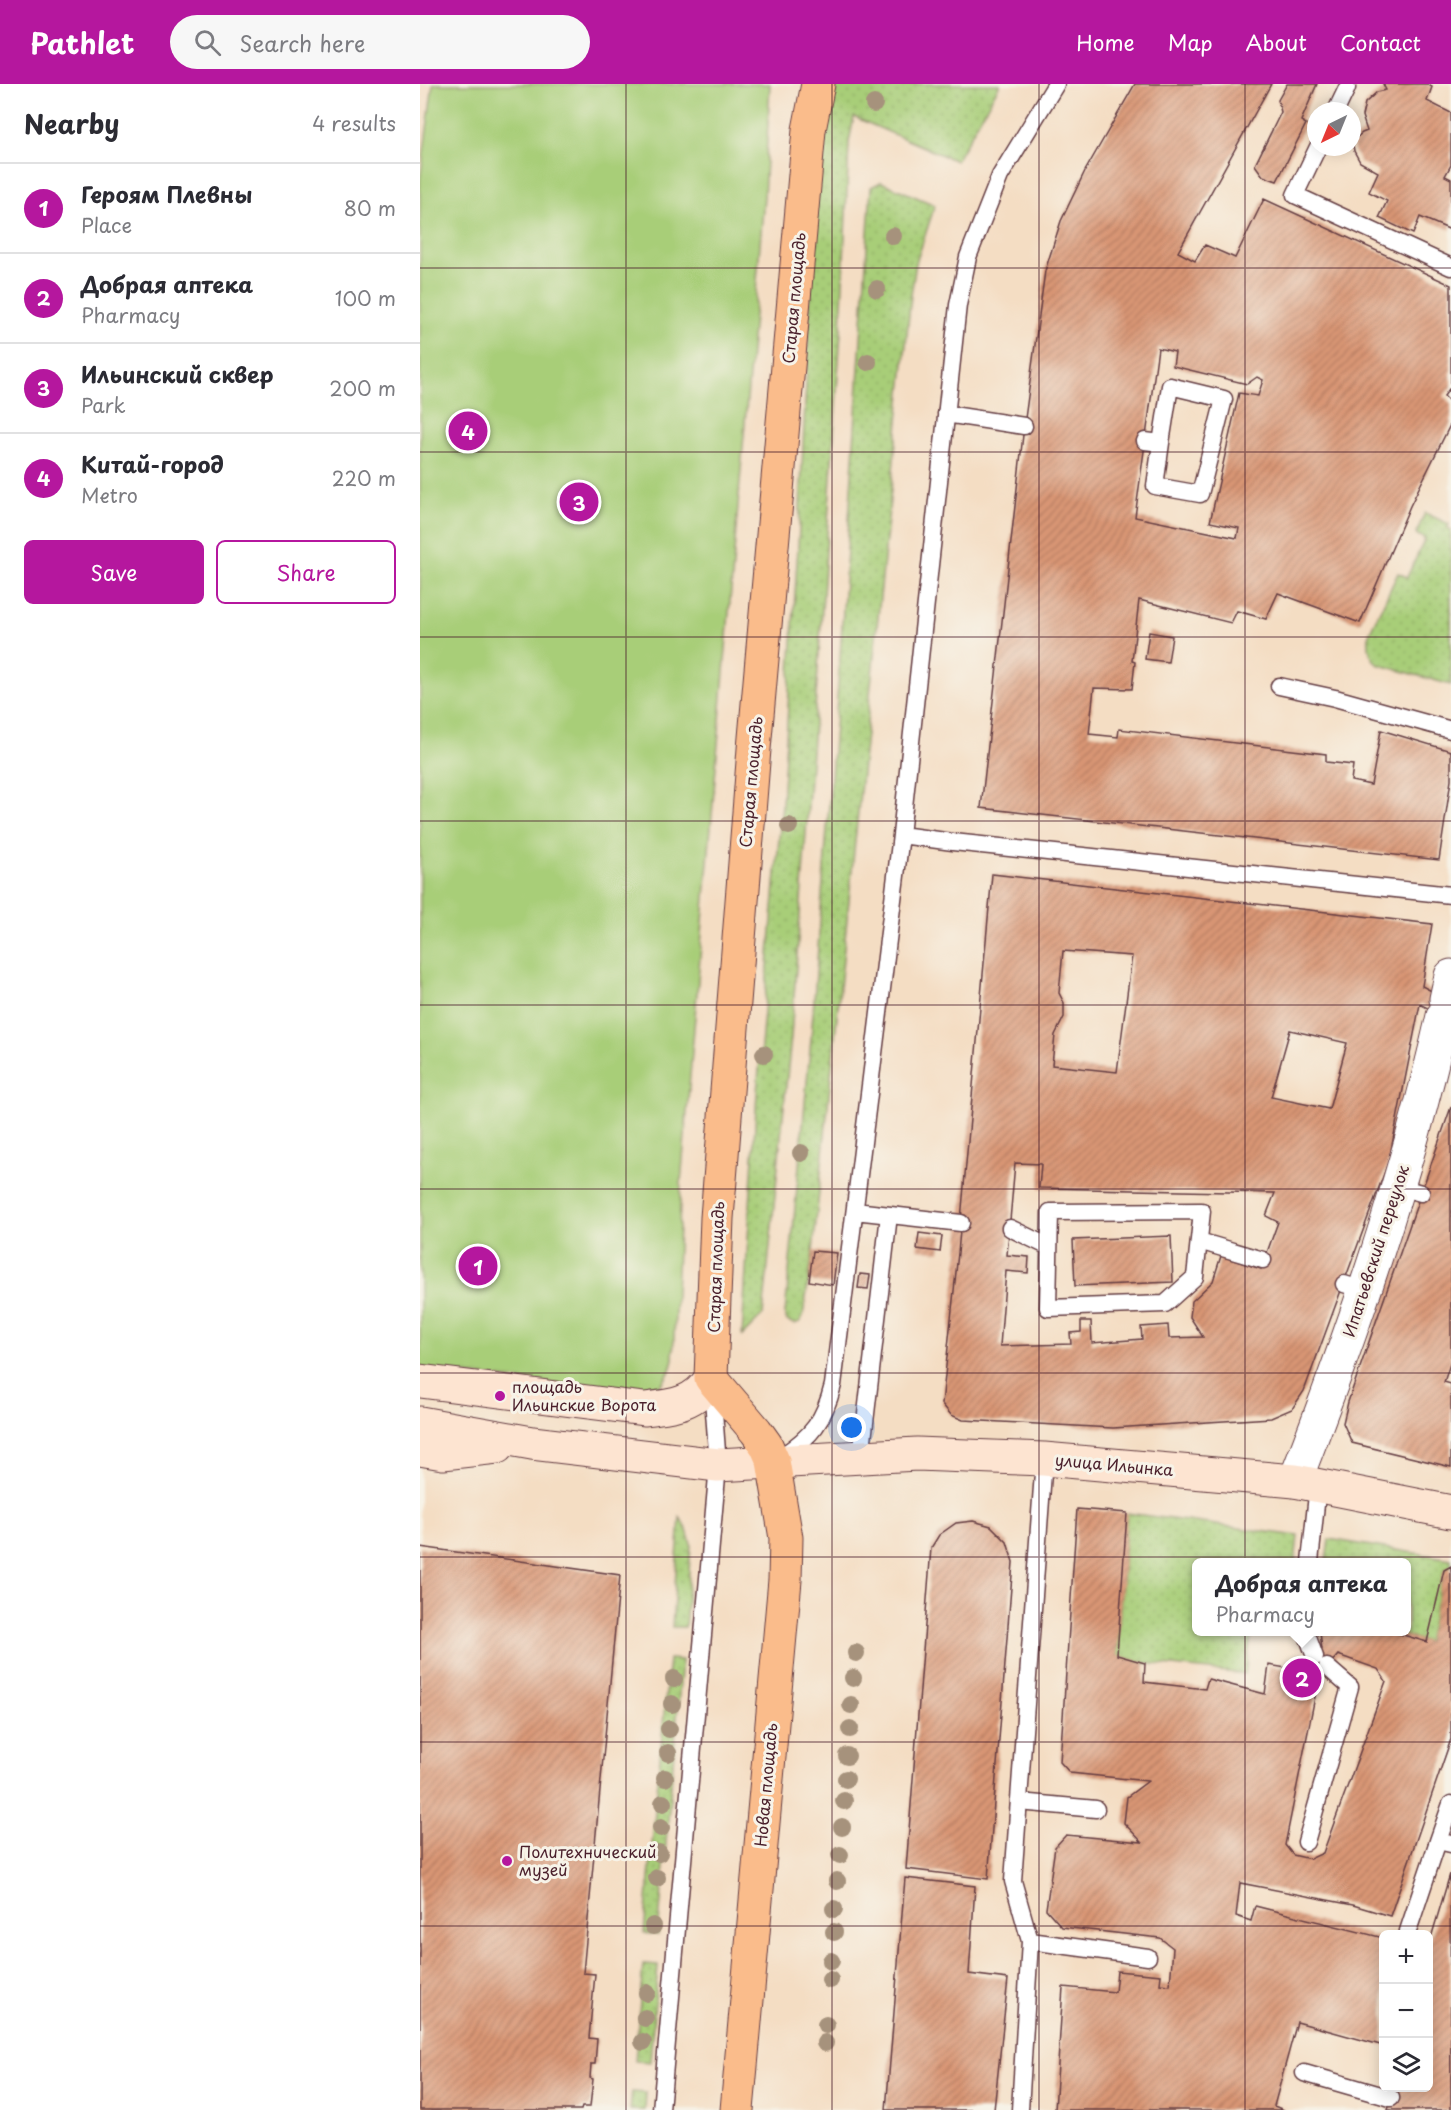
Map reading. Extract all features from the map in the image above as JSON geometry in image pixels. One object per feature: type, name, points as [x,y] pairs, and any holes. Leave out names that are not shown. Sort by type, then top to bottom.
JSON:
[{"type":"main road","name":"Старая площадь","points":[[711,1378],[717,1218],[754,749],[809,130],[818,84]]},
{"type":"main road","points":[[420,1381],[644,1409],[666,1407],[688,1400],[704,1390],[711,1378],[766,1444],[773,1461],[717,1465],[532,1443],[420,1424]]},
{"type":"main road","points":[[420,1449],[443,1453],[532,1443]]},
{"type":"main road","name":"улица Ильинка","points":[[773,1461],[950,1454],[1044,1459],[1307,1483],[1451,1512]]},
{"type":"main road","name":"Новая площадь","points":[[737,2110],[784,1580],[786,1538],[773,1461]]},
{"type":"street","name":"Ипатьевский переулок","points":[[1307,1483],[1354,1287],[1410,1190],[1447,997]]},
{"type":"lane","points":[[773,1461],[800,1444],[817,1427],[828,1406],[833,1386],[901,835],[958,305],[968,257],[1000,176],[1056,84]]},
{"type":"lane","points":[[1340,102],[1347,88]]},
{"type":"lane","points":[[1314,156],[1295,195],[1451,267]]},
{"type":"lane","points":[[1170,386],[1224,399],[1200,494],[1155,486],[1153,442],[1170,386]]},
{"type":"lane","points":[[946,414],[1024,426]]},
{"type":"lane","points":[[1279,686],[1335,698],[1451,730]]},
{"type":"lane","points":[[901,835],[1451,896]]},
{"type":"lane","points":[[855,1211],[961,1223]]},
{"type":"lane","points":[[1203,1211],[1199,1241],[1195,1276],[1165,1304],[1048,1308],[1050,1212],[1203,1211]]},
{"type":"lane","points":[[861,1457],[889,1215]]},
{"type":"lane","points":[[1010,1228],[1049,1247]]},
{"type":"lane","points":[[1199,1241],[1263,1260]]},
{"type":"lane","points":[[661,2110],[717,1465],[711,1378]]},
{"type":"lane","points":[[1020,2110],[1030,1941],[1013,1881],[1044,1459]]},
{"type":"lane","points":[[1307,1483],[1310,1558]]},
{"type":"lane","points":[[1306,1842],[1350,1687],[1321,1662],[1308,1636]]},
{"type":"lane","points":[[1019,1802],[1096,1809]]},
{"type":"lane","points":[[1408,1930],[1445,1843],[1451,1804]]},
{"type":"lane","points":[[1030,1941],[1148,1957]]},
{"type":"lane","points":[[1304,2073],[1391,2098]]},
{"type":"green space","points":[[433,84],[770,84],[764,197],[681,1183],[673,1359],[664,1381],[645,1394],[420,1369],[420,181]]},
{"type":"green space","points":[[832,84],[1000,84],[956,161],[854,117],[849,142],[841,331],[791,1037],[763,1315],[742,1336],[757,1092],[782,804],[799,529],[816,177]]},
{"type":"green space","points":[[881,182],[935,205],[916,263],[911,295],[813,1251],[803,1316],[800,1322],[794,1324],[787,1321],[785,1314],[811,1039],[838,686],[871,187]]},
{"type":"green space","points":[[1425,513],[1449,524],[1447,528],[1451,530],[1451,685],[1377,664],[1369,646],[1369,634],[1398,573],[1407,577],[1425,539],[1416,534]]},
{"type":"green space","points":[[1127,1513],[1298,1536],[1295,1558],[1192,1558],[1192,1636],[1251,1636],[1245,1674],[1145,1663],[1117,1655]]},
{"type":"green space","points":[[680,1517],[691,1544],[685,1627],[672,1627]]},
{"type":"green space","points":[[1329,1539],[1451,1559],[1451,1566],[1444,1570],[1427,1642],[1407,1636],[1411,1636],[1411,1558],[1327,1558]]},
{"type":"green space","points":[[669,1659],[682,1660],[658,1935],[644,1933]]},
{"type":"green space","points":[[643,1964],[658,1965],[650,2062],[635,2061]]},
{"type":"green space","points":[[632,2092],[646,2093],[645,2110],[630,2110]]},
{"type":"building","points":[[1135,84],[1271,84],[1178,252],[1195,261],[1205,245],[1235,258],[1264,199],[1451,285],[1451,390],[1449,389],[1444,396],[1451,403],[1451,423],[1410,506],[1360,623],[1278,593],[1266,619],[1237,611],[1231,623],[1139,600],[1132,661],[1135,662],[1132,689],[1094,688],[1089,734],[1118,737],[1119,729],[1326,754],[1326,762],[1353,765],[1351,781],[1371,785],[1381,730],[1451,751],[1451,780],[1439,860],[981,808],[1024,426],[1045,271],[1061,221],[1085,171]],"holes":[[[1158,348],[1175,352],[1173,366],[1247,384],[1257,377],[1263,380],[1258,396],[1239,393],[1210,522],[1239,528],[1237,538],[1135,517]]]},
{"type":"building","points":[[1287,84],[1317,84],[1309,102],[1307,102],[1301,121],[1306,124],[1277,181],[1263,176],[1255,165],[1281,112],[1278,100]]},
{"type":"building","points":[[1383,84],[1427,84],[1432,87],[1427,101],[1451,113],[1451,165],[1445,176],[1451,179],[1451,230],[1420,217],[1413,234],[1379,218],[1387,201],[1369,192],[1378,172],[1360,162],[1357,156],[1361,156],[1361,134],[1367,131],[1362,116],[1365,103],[1377,92],[1386,90]]},
{"type":"building","points":[[1149,632],[1172,636],[1168,662],[1145,659]]},
{"type":"building","points":[[992,874],[1432,924],[1422,986],[1451,1001],[1451,1020],[1420,1004],[1389,1160],[1304,1391],[1292,1409],[1271,1418],[1113,1428],[963,1420],[951,1415],[942,1404]],"holes":[[[1063,951],[1132,956],[1117,1072],[1052,1065],[1055,1035],[1064,1017],[1064,1003],[1059,993]],[[1290,1030],[1347,1043],[1329,1109],[1271,1097]],[[1015,1163],[1041,1164],[1039,1188],[1275,1193],[1266,1216],[1278,1222],[1261,1269],[1221,1256],[1213,1281],[1192,1301],[1190,1317],[1203,1337],[1169,1338],[1168,1325],[1141,1327],[1142,1339],[1092,1343],[1091,1321],[1081,1321],[1081,1332],[1070,1333],[1071,1344],[1000,1346],[1006,1271],[1028,1273],[1029,1257],[1007,1255]]]},
{"type":"building","points":[[1451,1107],[1451,1361],[1444,1382],[1451,1384],[1451,1467],[1352,1443],[1343,1423],[1348,1402]]},
{"type":"building","points":[[919,1233],[942,1236],[940,1252],[917,1249]]},
{"type":"building","points":[[1171,1236],[1173,1282],[1075,1286],[1073,1240]]},
{"type":"building","points":[[813,1251],[837,1253],[833,1285],[809,1281]]},
{"type":"building","points":[[860,1274],[870,1275],[868,1289],[858,1288]]},
{"type":"building","points":[[1077,1509],[1127,1513],[1117,1655],[1145,1663],[1144,1682],[1205,1689],[1208,1679],[1265,1694],[1269,1665],[1286,1668],[1293,1663],[1308,1666],[1322,1649],[1320,1636],[1407,1636],[1427,1642],[1444,1570],[1451,1566],[1451,1739],[1390,1916],[1353,1905],[1240,1883],[1236,1916],[1251,1921],[1255,1906],[1379,1937],[1379,2045],[1297,2022],[1274,2106],[1284,2110],[1055,2110],[1063,1987],[1115,1992],[1117,1971],[1161,1975],[1160,1984],[1170,1985],[1173,1948],[1160,1938],[1062,1927],[1046,1909],[1055,1847],[1066,1835],[1142,1842],[1124,1823],[1127,1797],[1148,1781],[1070,1773],[1060,1762]],"holes":[[[1338,1655],[1378,1669],[1386,1681],[1323,1853],[1310,1859],[1293,1855],[1285,1845],[1319,1677]]]},
{"type":"building","points":[[973,1521],[991,1526],[1007,1542],[1013,1562],[988,1879],[906,1869],[931,1548],[939,1535],[956,1523]]},
{"type":"building","name":"Политехнический музей","points":[[420,1547],[620,1575],[583,1973],[595,1974],[589,2038],[597,2039],[595,2064],[591,2064],[590,2078],[593,2079],[590,2107],[582,2107],[581,2110],[420,2110]]},
{"type":"building","points":[[1450,1874],[1451,2110],[1388,2110],[1393,2092],[1433,2092],[1433,1931]]},
{"type":"building","points":[[905,1878],[975,1886],[969,1974],[1008,1979],[994,2110],[886,2110]]},
{"type":"place","name":"Китай-город","points":[[468,431]]},
{"type":"place","name":"Ильинский сквер","points":[[579,502]]},
{"type":"place","name":"Героям Плевны","points":[[478,1266]]},
{"type":"place","name":"площадь Ильинские Ворота","points":[[500,1396]]},
{"type":"place","name":"Добрая аптека","points":[[1302,1678]]},
{"type":"place","name":"Политехнический музей","points":[[507,1861]]}]
